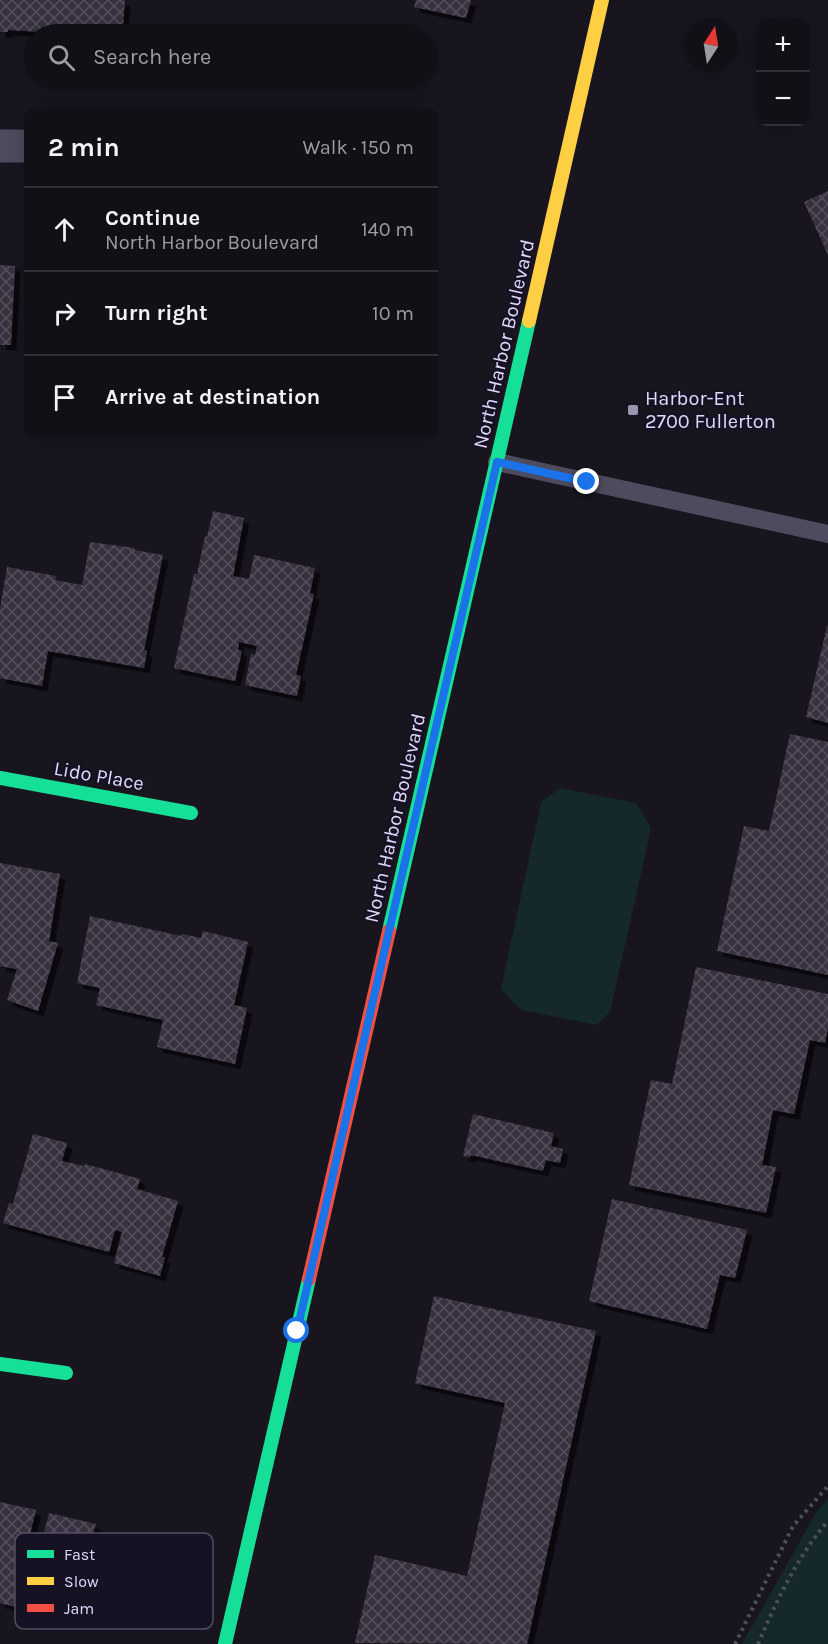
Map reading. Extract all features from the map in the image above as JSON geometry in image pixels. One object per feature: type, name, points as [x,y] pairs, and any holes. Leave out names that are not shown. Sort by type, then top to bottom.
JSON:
[{"type":"main road","name":"North Harbor Boulevard","points":[[225,1644],[602,0]]},
{"type":"main road","name":"Lido Place","points":[[0,778],[191,813]]},
{"type":"main road","points":[[0,1364],[66,1373]]},
{"type":"street","points":[[0,146],[24,146]]},
{"type":"lane","points":[[497,462],[828,534]]},
{"type":"path","points":[[735,1644],[793,1526],[828,1486]]},
{"type":"path","points":[[758,1644],[808,1544],[828,1521]]},
{"type":"green space","points":[[560,788],[636,803],[651,828],[610,1012],[597,1025],[521,1010],[501,989],[541,802]]},
{"type":"green space","points":[[828,1499],[828,1644],[742,1644],[817,1511]]},
{"type":"building","points":[[0,0],[125,0],[123,24],[24,24],[24,31],[0,32]]},
{"type":"building","points":[[416,0],[471,0],[466,18],[414,7]]},
{"type":"building","points":[[828,191],[828,255],[804,202]]},
{"type":"building","points":[[0,265],[15,266],[11,345],[0,345]]},
{"type":"building","points":[[213,511],[244,518],[233,576],[249,579],[254,555],[315,568],[310,593],[314,594],[296,675],[301,676],[297,696],[245,685],[251,654],[255,655],[257,646],[239,642],[238,650],[242,651],[235,681],[174,668],[194,574],[197,574]]},
{"type":"building","points":[[90,542],[135,548],[135,550],[163,555],[144,650],[147,651],[144,668],[48,651],[42,686],[0,678],[0,609],[7,567],[56,576],[55,580],[82,585]]},
{"type":"building","points":[[828,626],[828,723],[806,717]]},
{"type":"building","points":[[790,734],[828,742],[828,975],[717,951],[744,826],[769,831]]},
{"type":"building","points":[[0,863],[60,874],[49,941],[58,943],[38,1011],[7,1000],[17,969],[0,966]]},
{"type":"building","points":[[90,916],[181,936],[182,934],[201,938],[203,931],[248,942],[234,1005],[247,1008],[235,1064],[157,1047],[163,1020],[96,1005],[100,988],[77,983]]},
{"type":"building","points":[[696,967],[828,994],[828,1027],[825,1043],[810,1040],[794,1114],[773,1110],[762,1165],[776,1167],[766,1213],[629,1185],[651,1080],[672,1084]]},
{"type":"building","points":[[473,1114],[554,1133],[551,1146],[563,1149],[560,1163],[546,1160],[543,1171],[471,1155],[470,1157],[463,1156]]},
{"type":"building","points":[[33,1134],[67,1143],[62,1161],[84,1166],[85,1164],[140,1179],[137,1189],[178,1201],[162,1257],[165,1257],[160,1276],[114,1263],[122,1232],[115,1230],[109,1252],[3,1223],[9,1203],[13,1204]]},
{"type":"building","points":[[612,1199],[747,1230],[735,1278],[720,1275],[707,1329],[589,1301]]},
{"type":"building","points":[[434,1296],[596,1331],[527,1644],[355,1643],[375,1555],[467,1576],[505,1403],[415,1383]]},
{"type":"building","points":[[0,1502],[36,1510],[30,1533],[15,1533],[15,1607],[0,1603]]},
{"type":"building","points":[[49,1513],[96,1524],[94,1533],[44,1533]]},
{"type":"traffic: fast","points":[[389,931],[529,321]]},
{"type":"traffic: fast","points":[[0,778],[191,813]]},
{"type":"traffic: fast","points":[[225,1644],[309,1279]]},
{"type":"traffic: fast","points":[[0,1364],[66,1373]]},
{"type":"traffic: slow","points":[[529,321],[602,0]]},
{"type":"traffic: jam","points":[[309,1279],[389,931]]},
{"type":"place","name":"Harbor-Ent 2700 Fullerton","points":[[633,410]]},
{"type":"route","points":[[297,1331],[497,462],[587,482]]}]
